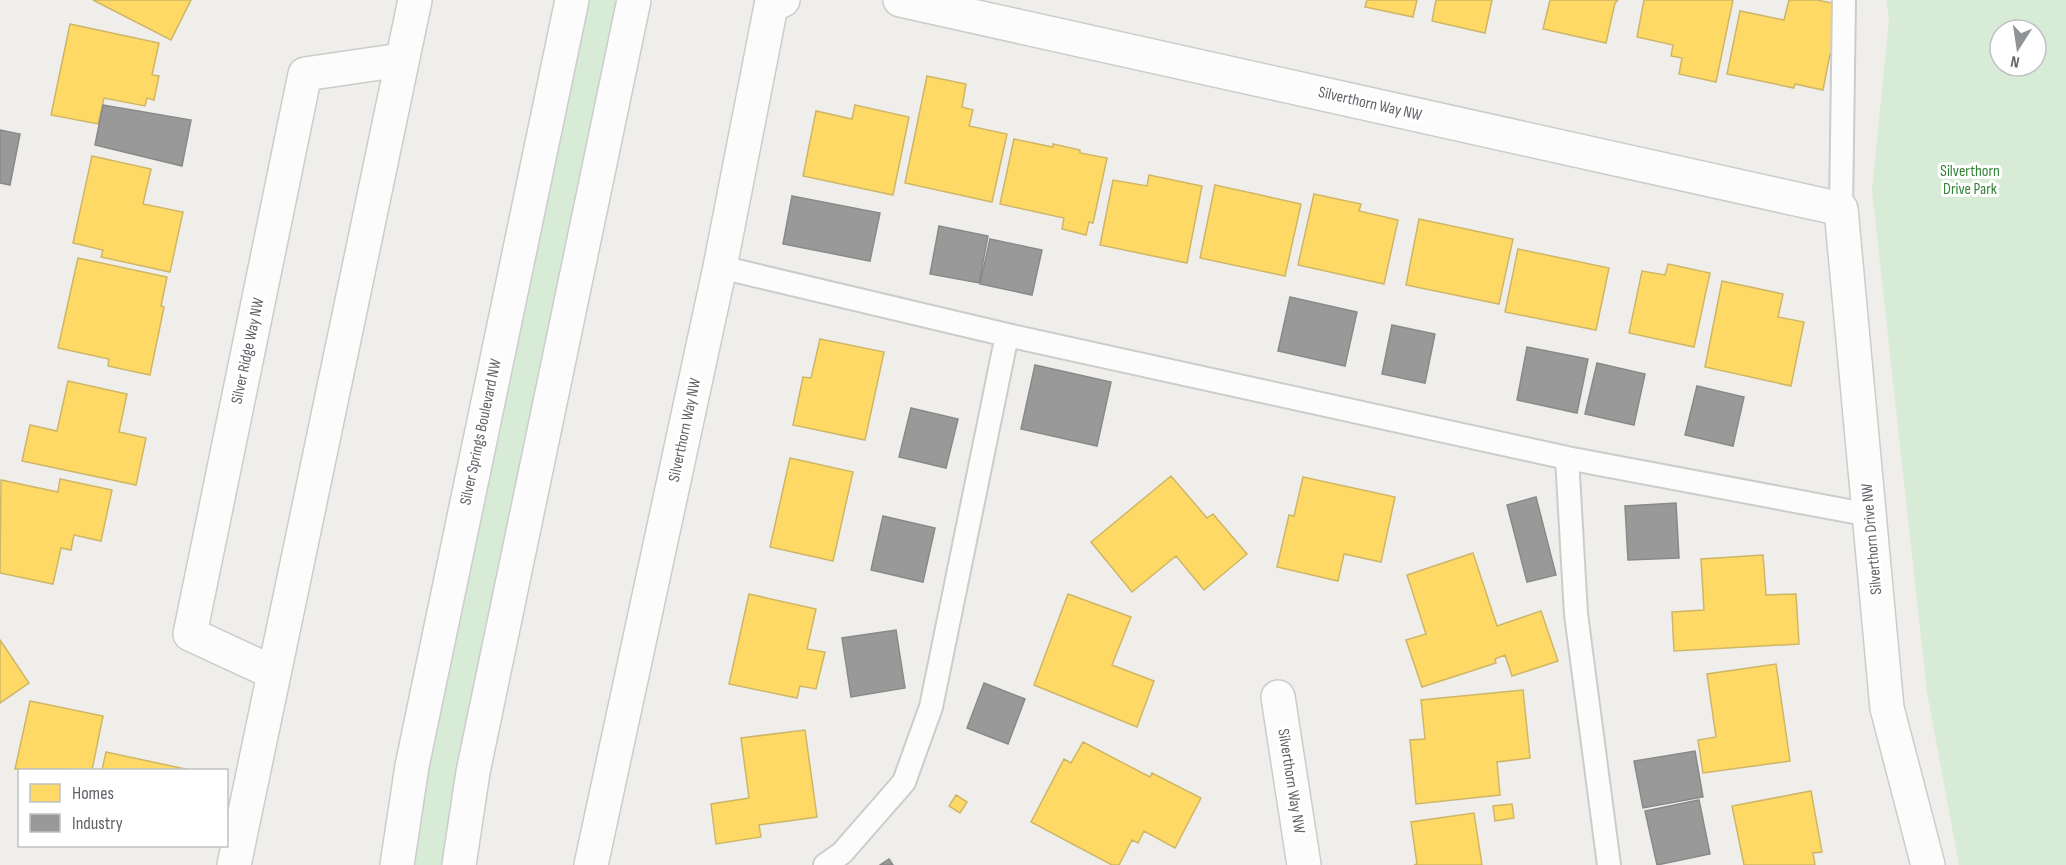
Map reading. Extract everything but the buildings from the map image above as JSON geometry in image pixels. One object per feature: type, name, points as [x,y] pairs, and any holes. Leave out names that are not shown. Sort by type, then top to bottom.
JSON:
[{"type":"street","points":[[234,865],[400,60],[415,0]]},
{"type":"street","name":"Silver Springs Boulevard NW","points":[[397,865],[412,766],[572,0]]},
{"type":"street","points":[[459,865],[472,772],[634,0]]},
{"type":"street","name":"Silverthorn Way NW","points":[[900,0],[1841,209]]},
{"type":"street","name":"Silverthorn Way NW","points":[[591,865],[775,2]]},
{"type":"street","name":"Silver Ridge Way NW","points":[[274,673],[190,634],[304,74],[400,60]]},
{"type":"street","name":"Silverthorn Drive NW","points":[[1841,209],[1887,708],[1928,865]]},
{"type":"street","name":"Silverthorn Way NW","points":[[1278,697],[1304,865]]},
{"type":"lane","points":[[1841,209],[1844,0]]},
{"type":"lane","points":[[720,267],[1007,335],[1567,458],[1870,515]]},
{"type":"lane","points":[[825,865],[842,853],[904,782],[931,707],[1007,335]]},
{"type":"lane","points":[[1567,458],[1576,614],[1609,865]]},
{"type":"green space","points":[[590,0],[619,0],[449,818],[442,865],[409,865]]},
{"type":"green space","name":"Silverthorn Drive Park","points":[[1886,0],[2066,0],[2066,865],[1959,865],[1927,692],[1872,190],[1889,19]]}]
